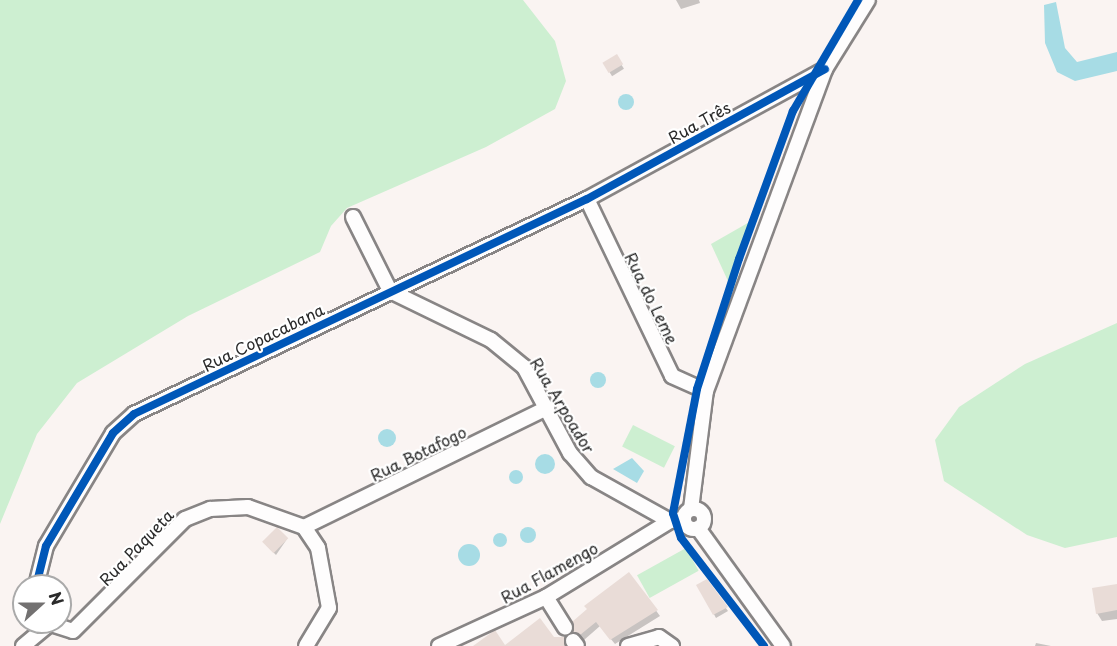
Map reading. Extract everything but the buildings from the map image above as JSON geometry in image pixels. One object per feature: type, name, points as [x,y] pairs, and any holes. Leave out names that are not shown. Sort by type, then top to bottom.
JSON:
[{"type":"street","points":[[682,516],[706,391],[825,69],[868,0]]},
{"type":"street","name":"Rua Três","points":[[587,199],[825,69]]},
{"type":"street","name":"Rua Copacabana","points":[[39,574],[46,546],[122,423],[390,291],[587,199]]},
{"type":"street","name":"Rua do Leme","points":[[587,199],[672,376],[706,391]]},
{"type":"street","points":[[353,217],[390,291]]},
{"type":"street","name":"Rua Arpoador","points":[[390,291],[508,351],[547,408],[570,453],[591,477],[682,516],[688,527],[698,528],[783,646]]},
{"type":"street","name":"Rua Botafogo","points":[[304,527],[547,408]]},
{"type":"street","name":"Rua Paqueta","points":[[64,639],[198,512],[248,507],[304,527]]},
{"type":"street","name":"Rua Flamengo","points":[[439,646],[546,597],[682,516]]},
{"type":"street","points":[[304,527],[318,548],[328,584],[326,618],[306,646]]},
{"type":"street","points":[[546,597],[565,628]]},
{"type":"street","points":[[23,646],[36,634]]},
{"type":"street","points":[[628,646],[645,639],[659,637],[672,646]]},
{"type":"green space","points":[[0,0],[523,0],[555,41],[566,81],[555,109],[486,147],[347,208],[331,226],[320,252],[188,316],[77,383],[37,434],[0,524]]},
{"type":"green space","points":[[753,220],[733,292],[711,244]]},
{"type":"green space","points":[[1117,323],[1117,537],[1065,548],[1027,535],[944,481],[935,440],[959,407],[1025,364]]},
{"type":"green space","points":[[633,425],[675,446],[664,468],[622,446]]},
{"type":"green space","points":[[686,548],[699,571],[650,598],[637,575]]},
{"type":"water","points":[[1056,2],[1065,48],[1077,62],[1117,52],[1117,71],[1075,81],[1057,72],[1045,43],[1044,5]]},
{"type":"water","points":[[626,94],[632,96],[634,102],[632,108],[626,110],[620,108],[618,102],[620,96]]},
{"type":"water","points":[[598,372],[606,380],[598,388],[590,380]]},
{"type":"water","points":[[387,429],[393,432],[396,438],[393,444],[387,447],[381,444],[378,438],[381,432]]},
{"type":"water","points":[[545,454],[552,457],[555,464],[552,471],[545,474],[538,471],[535,464],[538,457]]},
{"type":"water","points":[[632,458],[644,471],[637,483],[613,469]]},
{"type":"water","points":[[516,470],[521,472],[523,477],[521,482],[516,484],[511,482],[509,477],[511,472]]},
{"type":"water","points":[[528,527],[536,535],[528,543],[520,535]]},
{"type":"water","points":[[500,533],[505,535],[507,540],[505,545],[500,547],[495,545],[493,540],[495,535]]},
{"type":"water","points":[[469,544],[477,547],[480,555],[477,563],[469,566],[461,563],[458,555],[461,547]]},
{"type":"cycle path","points":[[764,646],[681,538],[673,513],[697,389],[739,259],[793,111],[858,0]]},
{"type":"cycle path","points":[[39,574],[46,546],[113,433],[134,414],[587,199],[825,69]]}]
